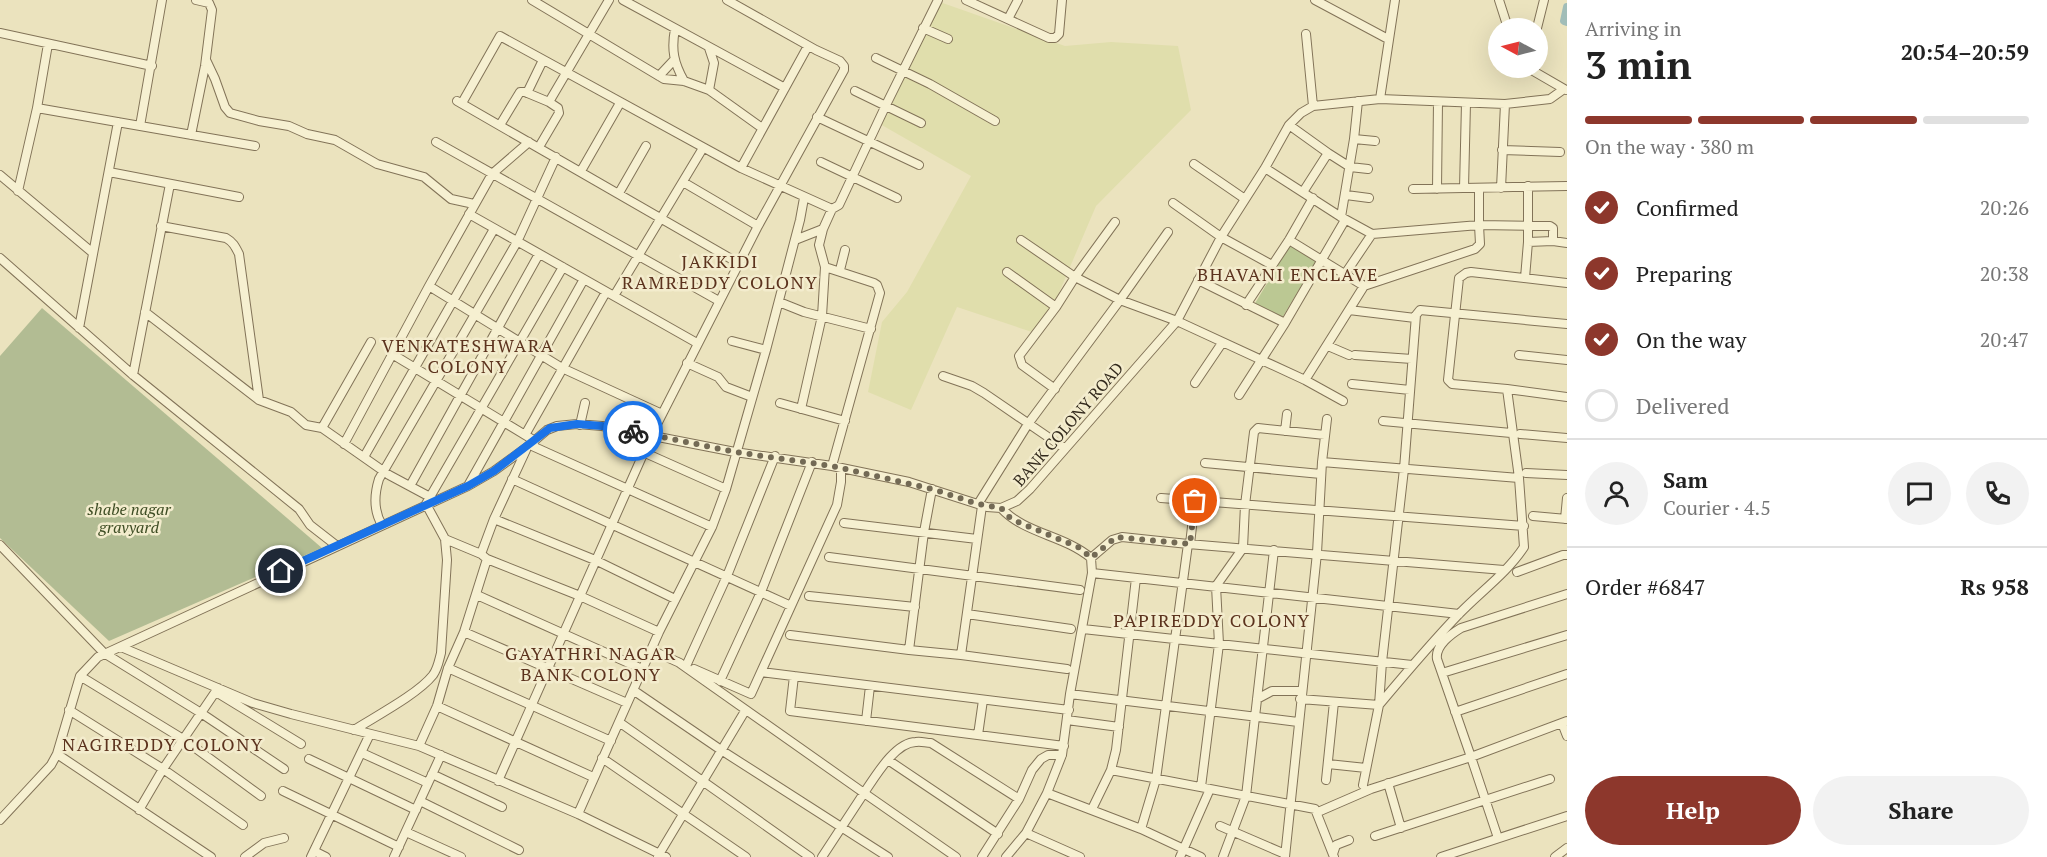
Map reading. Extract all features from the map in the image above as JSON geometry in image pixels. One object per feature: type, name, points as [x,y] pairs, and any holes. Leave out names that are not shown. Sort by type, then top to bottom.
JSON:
[{"type":"street","points":[[140,126],[162,0]]},
{"type":"street","points":[[191,135],[213,10],[209,3],[196,0]]},
{"type":"street","points":[[532,0],[664,79],[684,81],[709,90],[762,128]]},
{"type":"street","points":[[549,102],[609,0]]},
{"type":"street","points":[[622,0],[785,88]]},
{"type":"street","points":[[498,781],[643,452],[758,226],[842,74],[844,66],[840,61],[808,46],[727,0]]},
{"type":"street","points":[[801,409],[822,316],[825,267],[819,245],[823,229],[832,209],[839,205],[938,0]]},
{"type":"street","points":[[966,0],[1049,38],[1055,38],[1059,34],[1062,0]]},
{"type":"street","points":[[1008,19],[1018,0]]},
{"type":"street","points":[[1315,0],[1388,39]]},
{"type":"street","points":[[1380,99],[1395,0]]},
{"type":"street","points":[[1499,0],[1505,18]]},
{"type":"street","points":[[1540,18],[1544,0]]},
{"type":"street","points":[[923,28],[948,39]]},
{"type":"street","points":[[675,29],[672,43],[674,60],[684,81]]},
{"type":"street","points":[[0,33],[152,66]]},
{"type":"street","points":[[1306,34],[1313,106],[1380,99],[1505,104],[1550,99],[1565,89],[1546,78]]},
{"type":"street","points":[[740,264],[460,102],[500,36],[741,168],[832,209]]},
{"type":"street","points":[[18,191],[38,108],[48,44]]},
{"type":"street","points":[[741,168],[808,46]]},
{"type":"street","points":[[709,48],[714,63],[709,90]]},
{"type":"street","points":[[876,58],[930,84],[995,121]]},
{"type":"street","points":[[206,60],[225,107],[231,113],[289,126],[307,134],[335,140],[377,164],[424,177],[451,199],[474,204]]},
{"type":"street","points":[[527,93],[543,60]]},
{"type":"street","points":[[659,76],[674,60]]},
{"type":"street","points":[[855,91],[921,123]]},
{"type":"street","points":[[500,125],[520,92],[549,102],[558,108],[559,113],[539,147]]},
{"type":"street","points":[[1239,395],[1322,261],[1343,218],[1358,101]]},
{"type":"street","points":[[1437,189],[1438,102]]},
{"type":"street","points":[[581,171],[620,103]]},
{"type":"street","points":[[1464,188],[1466,103]]},
{"type":"street","points":[[1501,188],[1505,104]]},
{"type":"street","name":"BANK COLONY ROAD","points":[[1001,508],[1017,501],[1030,489],[1177,321],[1221,237],[1265,168],[1289,125],[1301,112],[1313,106]]},
{"type":"street","points":[[38,108],[255,146]]},
{"type":"street","points":[[817,117],[919,165]]},
{"type":"street","points":[[79,328],[118,122]]},
{"type":"street","points":[[1289,125],[1350,167],[1368,169]]},
{"type":"street","points":[[1354,139],[1375,141]]},
{"type":"street","points":[[436,142],[719,301]]},
{"type":"street","points":[[344,444],[468,214],[492,174],[529,142]]},
{"type":"street","points":[[619,193],[646,146]]},
{"type":"street","points":[[614,296],[703,148]]},
{"type":"street","points":[[1502,150],[1560,152]]},
{"type":"street","points":[[1303,192],[1328,153]]},
{"type":"street","points":[[382,525],[377,517],[374,497],[379,479],[518,242],[556,157]]},
{"type":"street","points":[[821,162],[897,198]]},
{"type":"street","points":[[1194,164],[1245,199]]},
{"type":"street","points":[[1265,168],[1372,234],[1479,225],[1528,225],[1553,228],[1553,241]]},
{"type":"street","points":[[109,172],[239,197]]},
{"type":"street","points":[[0,175],[93,253]]},
{"type":"street","points":[[683,183],[758,226]]},
{"type":"street","points":[[133,375],[170,184]]},
{"type":"street","points":[[1525,278],[1528,242],[1528,186]]},
{"type":"street","points":[[1413,189],[1567,186]]},
{"type":"street","points":[[1305,380],[1364,286],[1475,249],[1480,244],[1479,188]]},
{"type":"street","points":[[1346,195],[1369,198]]},
{"type":"street","points":[[578,814],[659,632],[712,527],[726,489],[779,302],[804,198]]},
{"type":"street","points":[[1246,305],[1289,240],[1313,198]]},
{"type":"street","points":[[1173,203],[1221,237],[1272,265]]},
{"type":"street","points":[[468,214],[697,343]]},
{"type":"street","points":[[1055,388],[1022,365],[1019,356],[1115,222]]},
{"type":"street","points":[[162,226],[226,238],[233,242],[236,248],[259,400]]},
{"type":"street","points":[[364,456],[494,229]]},
{"type":"street","points":[[795,240],[823,229]]},
{"type":"street","points":[[961,655],[980,505],[1028,424],[1168,232]]},
{"type":"street","points":[[1345,274],[1372,234]]},
{"type":"street","points":[[1021,240],[1075,277],[1120,300],[1177,321],[1343,400]]},
{"type":"street","points":[[1289,240],[1364,286]]},
{"type":"street","points":[[1528,242],[1567,243]]},
{"type":"street","points":[[840,270],[845,250]]},
{"type":"street","points":[[410,486],[539,254]]},
{"type":"street","points":[[0,258],[133,375],[299,509],[310,525],[337,546]]},
{"type":"street","points":[[428,500],[562,267]]},
{"type":"street","points":[[825,267],[840,270],[877,285],[879,298],[832,466]]},
{"type":"street","points":[[1007,272],[1056,307]]},
{"type":"street","points":[[1567,283],[1466,273],[1459,278],[1448,380],[1452,384],[1567,397]]},
{"type":"street","points":[[468,486],[584,279]]},
{"type":"street","points":[[1198,280],[1285,323]]},
{"type":"street","points":[[429,286],[562,368],[662,414]]},
{"type":"street","points":[[525,435],[606,291]]},
{"type":"street","points":[[779,302],[871,329]]},
{"type":"street","points":[[1349,310],[1415,318]]},
{"type":"street","points":[[1363,784],[1379,705],[1404,469],[1415,318],[1420,310],[1567,324]]},
{"type":"street","points":[[145,312],[259,400],[291,411],[306,425],[322,428],[428,500],[445,539],[447,561],[446,596],[438,665],[432,676],[414,691],[354,730]]},
{"type":"street","points":[[732,341],[766,350]]},
{"type":"street","points":[[322,428],[371,342]]},
{"type":"street","points":[[1195,383],[1222,343]]},
{"type":"street","points":[[1328,346],[1352,355],[1412,359]]},
{"type":"street","points":[[392,354],[525,435],[531,444],[712,527]]},
{"type":"street","points":[[1520,355],[1567,360]]},
{"type":"street","points":[[687,363],[718,377],[726,387],[752,398]]},
{"type":"street","points":[[943,376],[972,386],[1064,448]]},
{"type":"street","points":[[1353,384],[1410,390]]},
{"type":"street","points":[[1379,705],[1412,665],[1524,547],[1522,475],[1507,389]]},
{"type":"street","points":[[580,424],[585,403]]},
{"type":"street","points":[[780,403],[845,421]]},
{"type":"street","points":[[1285,431],[1287,414]]},
{"type":"street","points":[[1220,826],[1285,856],[1317,553],[1327,419]]},
{"type":"street","points":[[1383,421],[1567,438]]},
{"type":"street","points":[[0,820],[51,765],[57,754],[80,676],[104,653],[382,525],[428,500],[468,486],[494,471],[550,428],[580,424],[652,434],[735,452],[812,462],[932,489],[980,505],[1001,508],[1011,519],[1080,548],[1091,558],[1092,573],[1070,694],[1062,755],[1047,793],[1026,833],[1006,857]]},
{"type":"street","points":[[1201,787],[1219,644],[1215,586],[1243,548],[1245,505],[1256,429],[1325,435]]},
{"type":"street","points":[[419,746],[437,706],[448,668],[477,595],[494,519],[531,444]]},
{"type":"street","points":[[643,452],[726,489]]},
{"type":"street","points":[[686,666],[727,576],[775,456]]},
{"type":"street","points":[[720,681],[761,592],[812,462]]},
{"type":"street","points":[[1322,462],[1404,469],[1567,476]]},
{"type":"street","points":[[1205,463],[1322,474]]},
{"type":"street","points":[[651,650],[751,694],[837,505],[841,469]]},
{"type":"street","points":[[512,479],[791,606]]},
{"type":"street","points":[[909,650],[924,532],[932,489]]},
{"type":"street","points":[[1161,498],[1524,526]]},
{"type":"street","points":[[1533,516],[1566,519],[1567,498]]},
{"type":"street","points":[[1141,829],[1156,779],[1195,501]]},
{"type":"street","points":[[494,519],[595,560],[675,599]]},
{"type":"street","points":[[844,523],[977,539]]},
{"type":"street","points":[[1091,558],[1116,537],[1504,570]]},
{"type":"street","points":[[445,539],[659,632]]},
{"type":"street","points":[[0,545],[104,653],[201,713],[284,769]]},
{"type":"street","points":[[1223,857],[1246,796],[1274,550]]},
{"type":"street","points":[[1517,572],[1567,555]]},
{"type":"street","points":[[829,557],[1080,590]]},
{"type":"street","points":[[1092,573],[1459,614]]},
{"type":"street","points":[[1092,809],[1111,770],[1119,728],[1136,578]]},
{"type":"street","points":[[1498,838],[1436,653],[1457,630],[1567,594]]},
{"type":"street","points":[[477,595],[642,669]]},
{"type":"street","points":[[809,596],[915,607]]},
{"type":"street","points":[[967,614],[1071,629]]},
{"type":"street","points":[[1083,629],[1412,665]]},
{"type":"street","points":[[464,632],[627,703]]},
{"type":"street","points":[[790,635],[1067,669]]},
{"type":"street","points":[[1442,673],[1567,635]]},
{"type":"street","points":[[121,647],[217,690],[272,709],[419,746],[578,814],[661,856],[745,711]]},
{"type":"street","points":[[678,662],[956,857]]},
{"type":"street","points":[[448,668],[611,741]]},
{"type":"street","points":[[761,672],[1069,710]]},
{"type":"street","points":[[1455,712],[1567,674]]},
{"type":"street","points":[[80,676],[183,739],[261,795]]},
{"type":"street","points":[[794,676],[790,711],[1064,746]]},
{"type":"street","points":[[866,721],[870,686]]},
{"type":"street","points":[[139,810],[163,769],[217,690]]},
{"type":"street","points":[[217,690],[301,744]]},
{"type":"street","points":[[633,690],[721,750],[888,857]]},
{"type":"street","points":[[1257,699],[1272,692],[1334,702],[1379,705]]},
{"type":"street","points":[[1070,694],[1298,722]]},
{"type":"street","points":[[978,735],[983,700]]},
{"type":"street","points":[[1326,780],[1334,702]]},
{"type":"street","points":[[437,706],[593,777]]},
{"type":"street","points":[[69,710],[163,769],[243,825]]},
{"type":"street","points":[[1067,720],[1119,728]]},
{"type":"street","points":[[619,722],[810,857]]},
{"type":"street","points":[[1318,812],[1371,789],[1471,757],[1564,722],[1567,736]]},
{"type":"street","points":[[326,857],[312,854],[370,734]]},
{"type":"street","points":[[822,857],[888,760],[904,745],[915,741],[931,743],[1019,799]]},
{"type":"street","points":[[362,753],[428,783]]},
{"type":"street","points":[[57,754],[212,857]]},
{"type":"street","points":[[394,857],[441,755]]},
{"type":"street","points":[[982,857],[1019,799],[1032,770],[1041,759],[1048,755],[1062,755]]},
{"type":"street","points":[[602,758],[746,857]]},
{"type":"street","points":[[309,759],[416,810]]},
{"type":"street","points":[[888,760],[998,834]]},
{"type":"street","points":[[1328,764],[1366,768]]},
{"type":"street","points":[[1111,770],[1311,808],[1318,812],[1334,855]]},
{"type":"street","points":[[432,774],[502,807]]},
{"type":"street","points":[[1375,836],[1550,779]]},
{"type":"street","points":[[1388,783],[1401,828]]},
{"type":"street","points":[[1182,853],[1210,789]]},
{"type":"street","points":[[283,791],[399,846]]},
{"type":"street","points":[[1047,793],[1141,829],[1182,853],[1200,857]]},
{"type":"street","points":[[420,801],[519,850]]},
{"type":"street","points":[[1441,857],[1567,816]]},
{"type":"street","points":[[406,832],[461,857]]},
{"type":"street","points":[[1026,833],[1080,857]]},
{"type":"street","points":[[245,857],[264,843],[284,838]]},
{"type":"street","points":[[1334,855],[1336,845],[1349,840]]},
{"type":"street","points":[[1555,857],[1567,848]]},
{"type":"shaded area","points":[[937,1],[1065,46],[1111,42],[1178,46],[1191,110],[1096,206],[1041,335],[957,307],[911,410],[868,392],[882,322],[907,292],[971,176],[880,124]]},
{"type":"green space","points":[[1290,245],[1316,261],[1282,318],[1254,305]]},
{"type":"green space","name":"shabe nagar gravyard","points":[[42,308],[322,548],[109,641],[0,538],[0,356]]},
{"type":"waterway","points":[[1567,7],[1564,21],[1567,22]]},
{"type":"way so far","points":[[633,431],[735,452],[832,466],[932,489],[987,507],[1001,508],[1011,519],[1080,548],[1091,558],[1116,537],[1190,544],[1195,501]]},
{"type":"district","name":"JAKKIDI RAMREDDY COLONY","points":[[720,272]]},
{"type":"district","name":"BHAVANI ENCLAVE","points":[[1288,275]]},
{"type":"district","name":"VENKATESHWARA COLONY","points":[[468,356]]},
{"type":"district","name":"PAPIREDDY COLONY","points":[[1212,621]]},
{"type":"district","name":"GAYATHRI NAGAR BANK COLONY","points":[[591,664]]},
{"type":"district","name":"NAGIREDDY COLONY","points":[[163,745]]},
{"type":"route","points":[[281,571],[468,486],[494,471],[550,428],[577,424],[633,431]]}]
